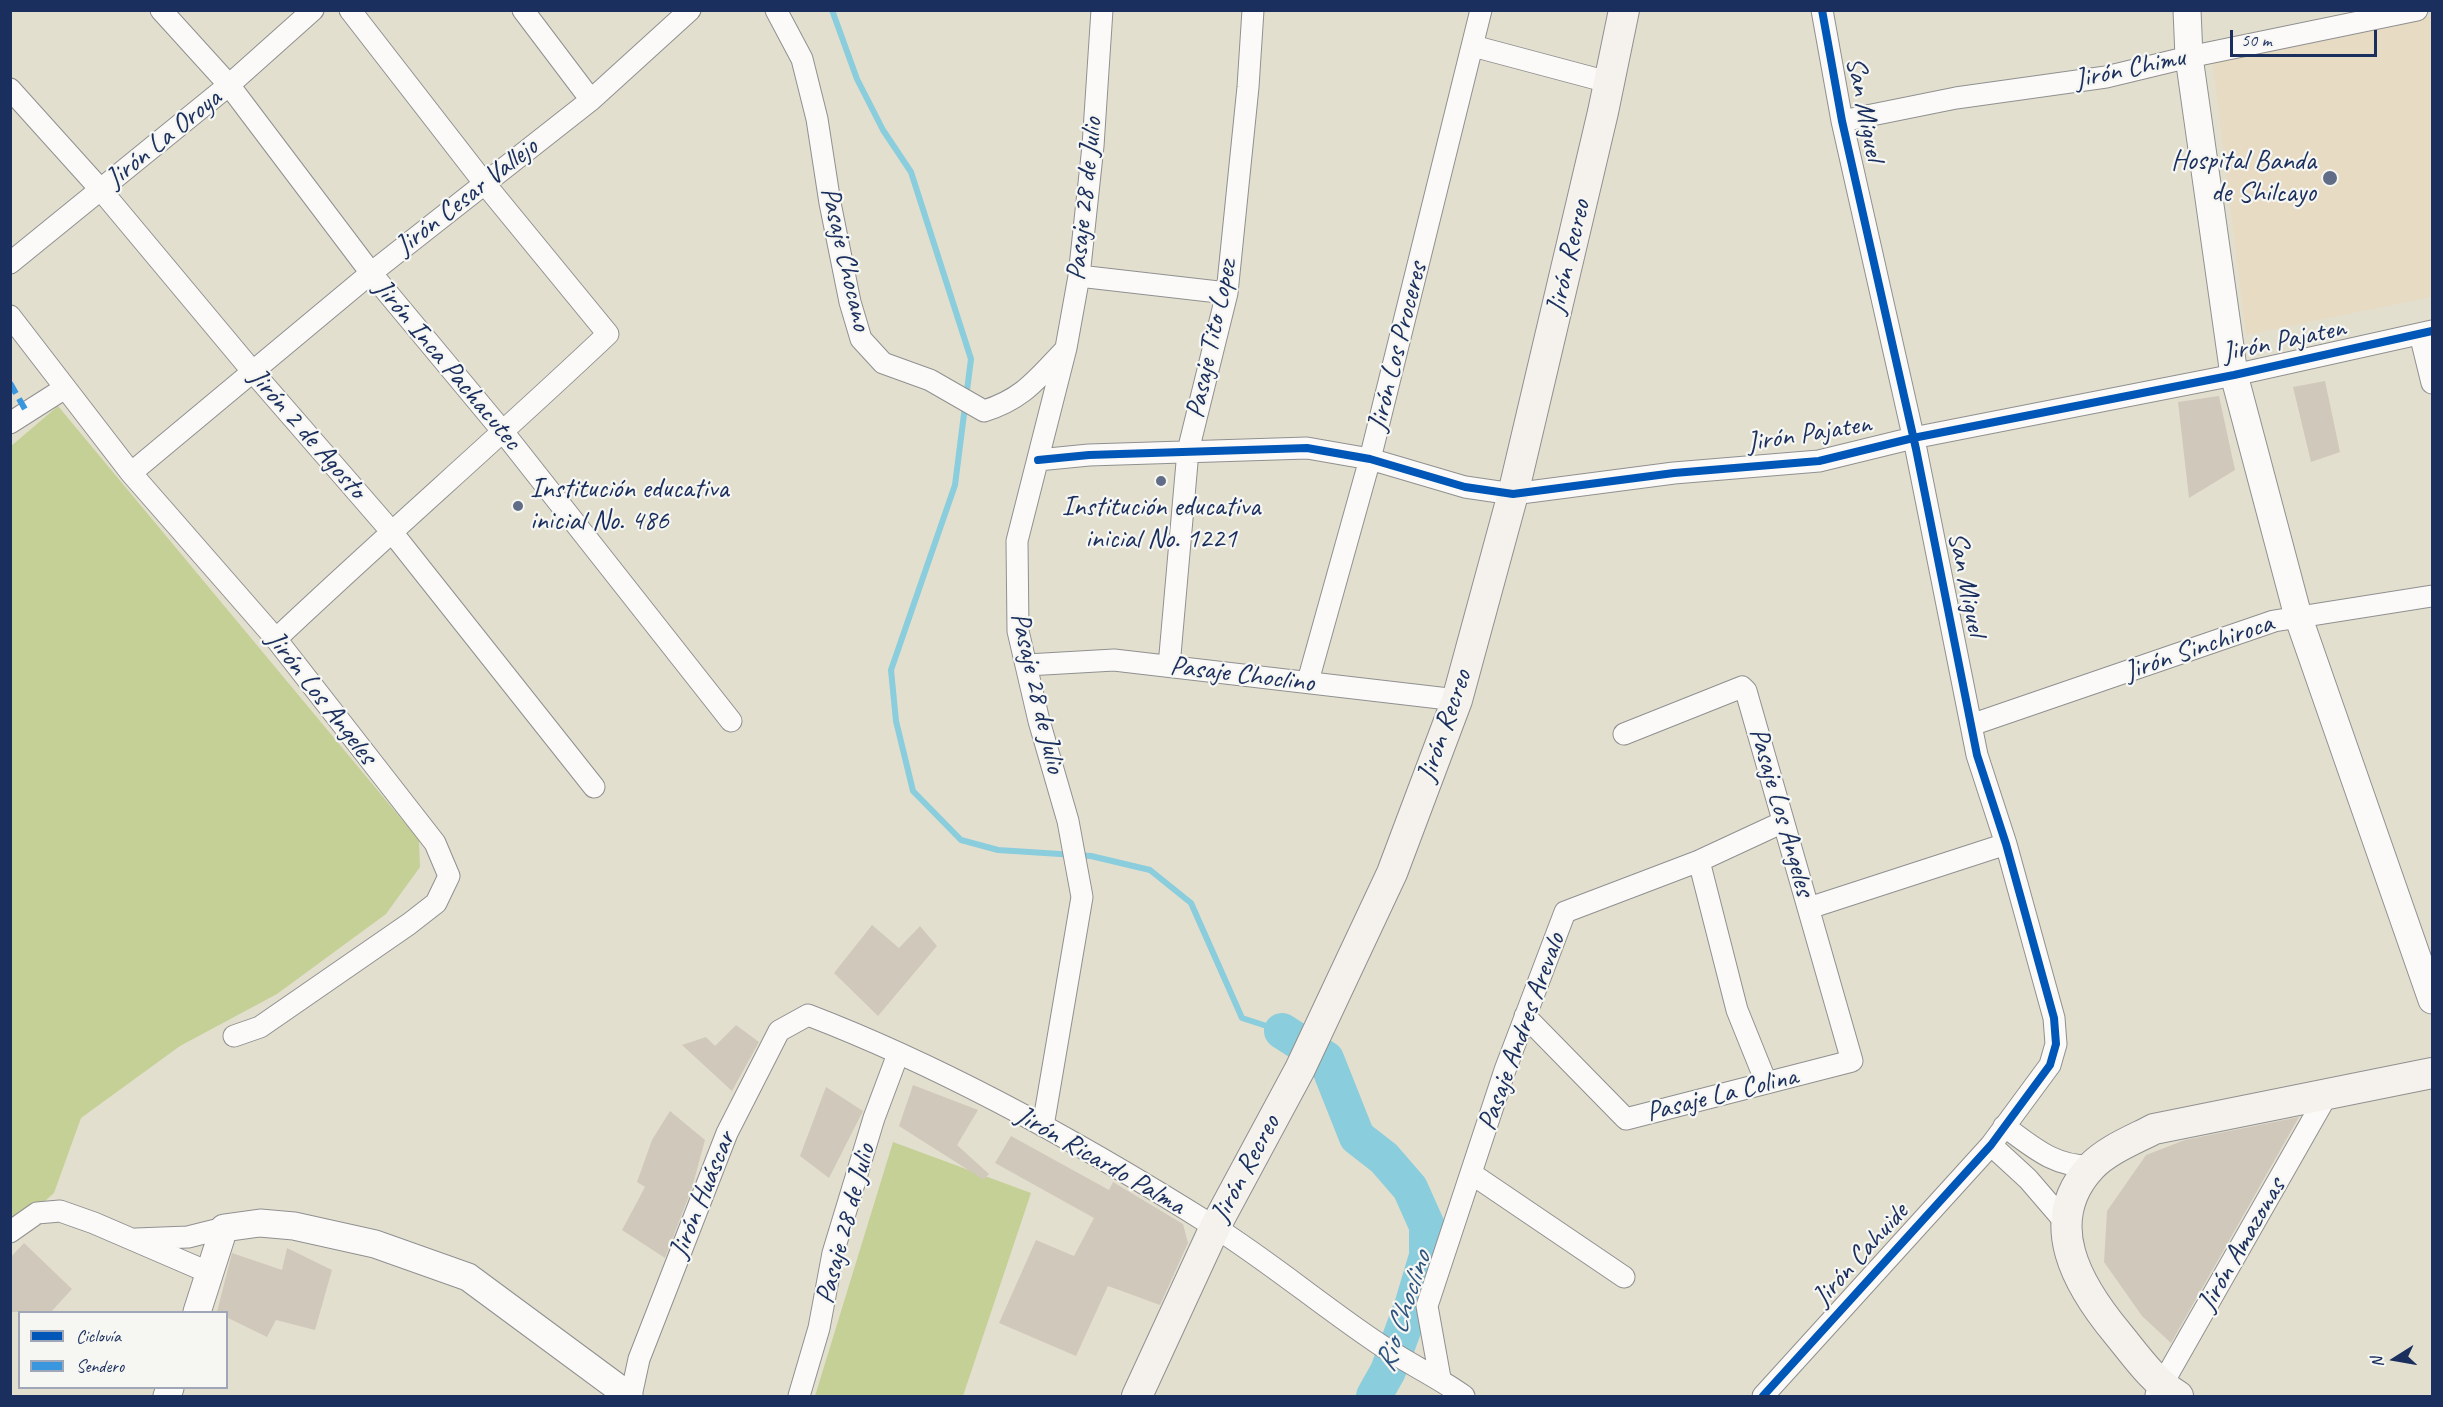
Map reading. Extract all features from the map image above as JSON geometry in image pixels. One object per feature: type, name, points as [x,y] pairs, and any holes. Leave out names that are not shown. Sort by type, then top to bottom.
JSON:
[{"type":"main road","name":"Jirón Recreo","points":[[1137,1396],[1215,1227],[1300,1069],[1333,994],[1392,873],[1457,700],[1513,494],[1603,112],[1623,10]]},
{"type":"main road","points":[[2165,1393],[2100,1312],[2075,1270],[2065,1222],[2068,1203],[2091,1166],[2118,1147],[2154,1129],[2433,1073]]},
{"type":"street","name":"Jirón Inca Pachacutec","points":[[161,10],[229,86],[371,273],[504,433],[731,721]]},
{"type":"street","name":"Jirón La Oroya","points":[[10,263],[229,86],[313,10]]},
{"type":"street","points":[[276,639],[391,531],[504,433],[608,334],[485,184],[350,10]]},
{"type":"street","points":[[523,10],[591,100]]},
{"type":"street","name":"Jirón Cesar Vallejo","points":[[131,473],[371,273],[591,100],[690,10]]},
{"type":"street","name":"Pasaje Chocano","points":[[776,10],[804,69],[817,119],[830,203],[850,302],[861,339],[883,363],[930,380],[984,411],[1007,404],[1066,348]]},
{"type":"street","name":"Pasaje 28 de Julio","points":[[1043,1126],[1082,897],[1068,821],[1038,721],[1016,614],[1017,541],[1066,348],[1079,276],[1093,146],[1102,10]]},
{"type":"street","name":"Pasaje Tito Lopez","points":[[1169,666],[1188,451],[1227,292],[1248,87],[1253,10]]},
{"type":"street","name":"Jirón Los Proceres","points":[[1308,681],[1370,459],[1481,10]]},
{"type":"street","name":"San Miguel","points":[[1822,10],[1842,121],[1913,438],[1977,755],[2006,844],[2054,1018],[2056,1036],[2050,1065],[1991,1145]]},
{"type":"street","points":[[2187,10],[2189,57],[2234,375],[2298,616],[2433,1000]]},
{"type":"street","name":"Jirón Chimu","points":[[1842,121],[1956,98],[2106,77],[2189,57],[2417,10]]},
{"type":"street","points":[[1473,46],[1608,82]]},
{"type":"street","name":"Jirón 2 de Agosto","points":[[10,89],[101,190],[253,372],[391,531],[594,787]]},
{"type":"street","points":[[1079,276],[1227,292]]},
{"type":"street","name":"Jirón Los Angeles","points":[[10,316],[131,473],[276,639],[435,843],[449,876],[436,903],[409,924],[260,1027],[234,1036]]},
{"type":"street","points":[[2426,333],[2433,383]]},
{"type":"street","name":"Jirón Pajaten","points":[[1038,460],[1188,451],[1307,448],[1370,459],[1465,487],[1513,494],[1674,473],[1819,461],[1913,438],[2234,375],[2426,333]]},
{"type":"street","points":[[10,423],[65,388]]},
{"type":"street","name":"Jirón Sinchiroca","points":[[1971,725],[2274,621],[2433,596]]},
{"type":"street","name":"Pasaje Choclino","points":[[1027,665],[1114,660],[1457,700]]},
{"type":"street","name":"Pasaje Los Angeles","points":[[1624,734],[1742,687],[1746,691],[1852,1061]]},
{"type":"street","name":"Pasaje Andres Arevalo","points":[[1440,1378],[1426,1310],[1525,1016],[1566,912],[1699,861],[1783,822]]},
{"type":"street","points":[[1809,909],[2006,844]]},
{"type":"street","points":[[1699,861],[1737,1010],[1766,1082]]},
{"type":"street","name":"Jirón Ricardo Palma","points":[[808,1016],[898,1054],[1043,1126],[1215,1227],[1376,1342],[1412,1365],[1440,1378],[1464,1396]]},
{"type":"street","name":"Jirón Huáscar","points":[[630,1396],[639,1359],[723,1140],[779,1031],[808,1016]]},
{"type":"street","name":"Pasaje La Colina","points":[[1525,1016],[1624,1119],[1852,1061]]},
{"type":"street","name":"Pasaje 28 de Julio","points":[[799,1396],[819,1328],[833,1253],[874,1118],[898,1054]]},
{"type":"street","name":"Jirón Amazonas","points":[[2165,1393],[2328,1093]]},
{"type":"street","points":[[2004,1126],[2059,1163],[2091,1166]]},
{"type":"street","points":[[1991,1145],[2028,1179],[2065,1222]]},
{"type":"street","name":"Jirón Cahuide","points":[[1764,1396],[1991,1145]]},
{"type":"street","points":[[1472,1174],[1624,1277]]},
{"type":"street","points":[[10,1232],[37,1213],[60,1211],[94,1223],[128,1240],[210,1273]]},
{"type":"street","points":[[128,1240],[189,1237],[224,1228],[260,1223],[294,1226],[375,1244],[468,1277],[630,1396]]},
{"type":"street","points":[[197,1311],[224,1228]]},
{"type":"shaded area","name":"Hospital Banda de Shilcayo","points":[[2432,16],[2432,297],[2246,335],[2212,59]]},
{"type":"green space","points":[[58,406],[419,840],[420,867],[386,914],[277,994],[180,1046],[81,1118],[54,1193],[36,1209],[11,1219],[11,446]]},
{"type":"green space","points":[[893,1142],[1031,1193],[963,1396],[815,1396]]},
{"type":"building","points":[[2325,381],[2340,452],[2311,462],[2293,387]]},
{"type":"building","points":[[2219,396],[2235,470],[2189,498],[2178,402]]},
{"type":"building","points":[[872,925],[899,948],[920,926],[937,946],[878,1016],[834,973]]},
{"type":"building","points":[[736,1025],[759,1042],[732,1091],[682,1045],[706,1037],[715,1046]]},
{"type":"building","points":[[913,1085],[978,1110],[957,1145],[989,1174],[984,1180],[899,1126]]},
{"type":"building","points":[[826,1087],[863,1111],[829,1178],[800,1156]]},
{"type":"building","points":[[670,1111],[705,1140],[692,1188],[665,1258],[622,1230],[645,1187],[637,1182],[652,1140]]},
{"type":"building","points":[[2299,1117],[2171,1343],[2142,1316],[2104,1262],[2107,1211],[2146,1155],[2185,1140]]},
{"type":"building","points":[[1011,1136],[1109,1190],[1113,1182],[1183,1224],[1188,1243],[1160,1305],[1108,1286],[1076,1356],[999,1323],[1036,1240],[1074,1256],[1094,1218],[995,1163]]},
{"type":"building","points":[[24,1243],[72,1289],[52,1311],[10,1312],[10,1258]]},
{"type":"building","points":[[287,1248],[332,1270],[315,1330],[276,1320],[267,1337],[228,1318],[228,1311],[217,1311],[232,1253],[282,1270]]},
{"type":"waterway","points":[[832,10],[857,79],[883,130],[911,172],[971,359],[955,485],[891,670],[896,721],[913,791],[961,840],[998,850],[1091,856],[1150,870],[1191,903],[1242,1018],[1282,1031]]},
{"type":"waterway","name":"Rio Choclino","points":[[1282,1031],[1326,1059],[1357,1137],[1384,1158],[1410,1188],[1427,1226],[1427,1256],[1413,1303],[1388,1371],[1374,1396]]},
{"type":"marked path","points":[[10,383],[26,411]]},
{"type":"cycle path","points":[[1763,1396],[1991,1145],[2050,1065],[2056,1044],[2054,1018],[2006,844],[1977,755],[1916,449],[1842,121],[1822,10]]},
{"type":"cycle path","points":[[1038,460],[1089,455],[1307,448],[1370,459],[1465,487],[1513,494],[1674,473],[1819,461],[1913,438],[2234,375],[2432,331]]},
{"type":"place","name":"Hospital Banda de Shilcayo","points":[[2330,178]]},
{"type":"place","name":"Institución educativa inicial No. 1221","points":[[1161,481]]},
{"type":"place","name":"Institución educativa inicial No. 486","points":[[518,506]]}]
